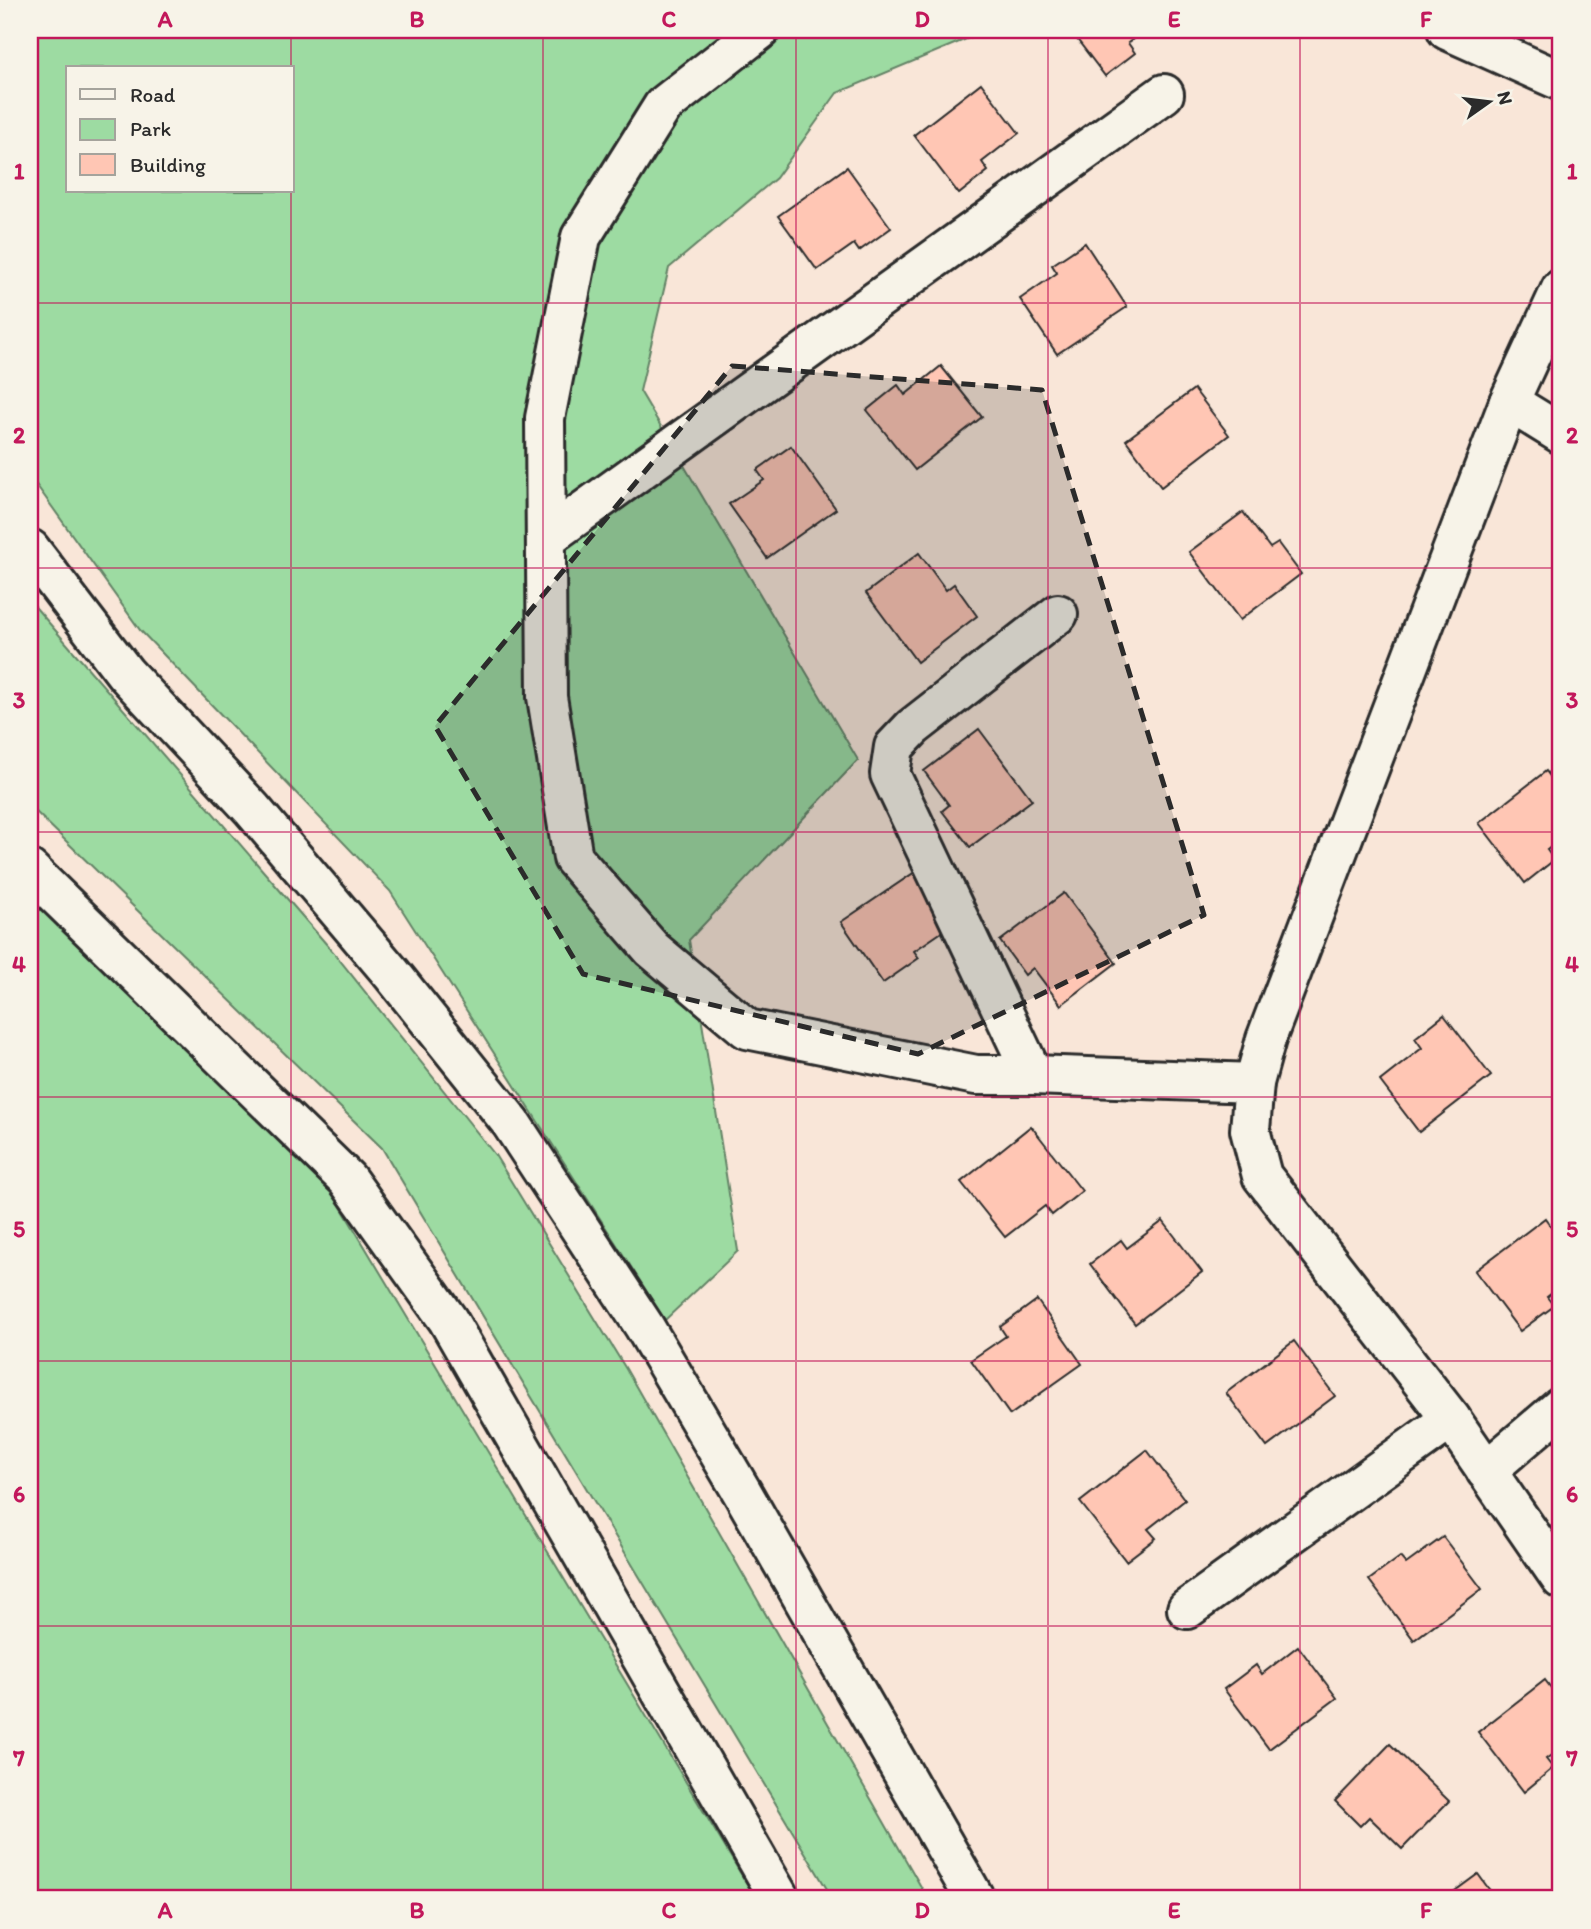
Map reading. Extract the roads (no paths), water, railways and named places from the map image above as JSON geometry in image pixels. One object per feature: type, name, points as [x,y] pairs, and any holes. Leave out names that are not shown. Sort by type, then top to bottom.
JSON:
[{"type":"street","points":[[760,30],[663,106],[582,237],[545,418],[547,697],[573,858],[652,949],[747,1029],[975,1076],[1033,1075],[1254,1083]]},
{"type":"street","points":[[1447,30],[1561,81]]},
{"type":"street","points":[[546,538],[1164,94]]},
{"type":"street","points":[[1561,289],[1509,402],[1266,1039],[1254,1083],[1250,1130],[1262,1176],[1451,1419],[1561,1579]]},
{"type":"street","points":[[1509,402],[1561,434]]},
{"type":"street","points":[[30,549],[125,673],[252,809],[392,974],[511,1123],[644,1326],[975,1899]]},
{"type":"street","points":[[1033,1075],[890,774],[894,747],[913,727],[1058,614]]},
{"type":"street","points":[[30,870],[347,1179],[448,1320],[780,1899]]},
{"type":"street","points":[[1486,1471],[1561,1407]]},
{"type":"street","points":[[1186,1609],[1451,1419]]}]
